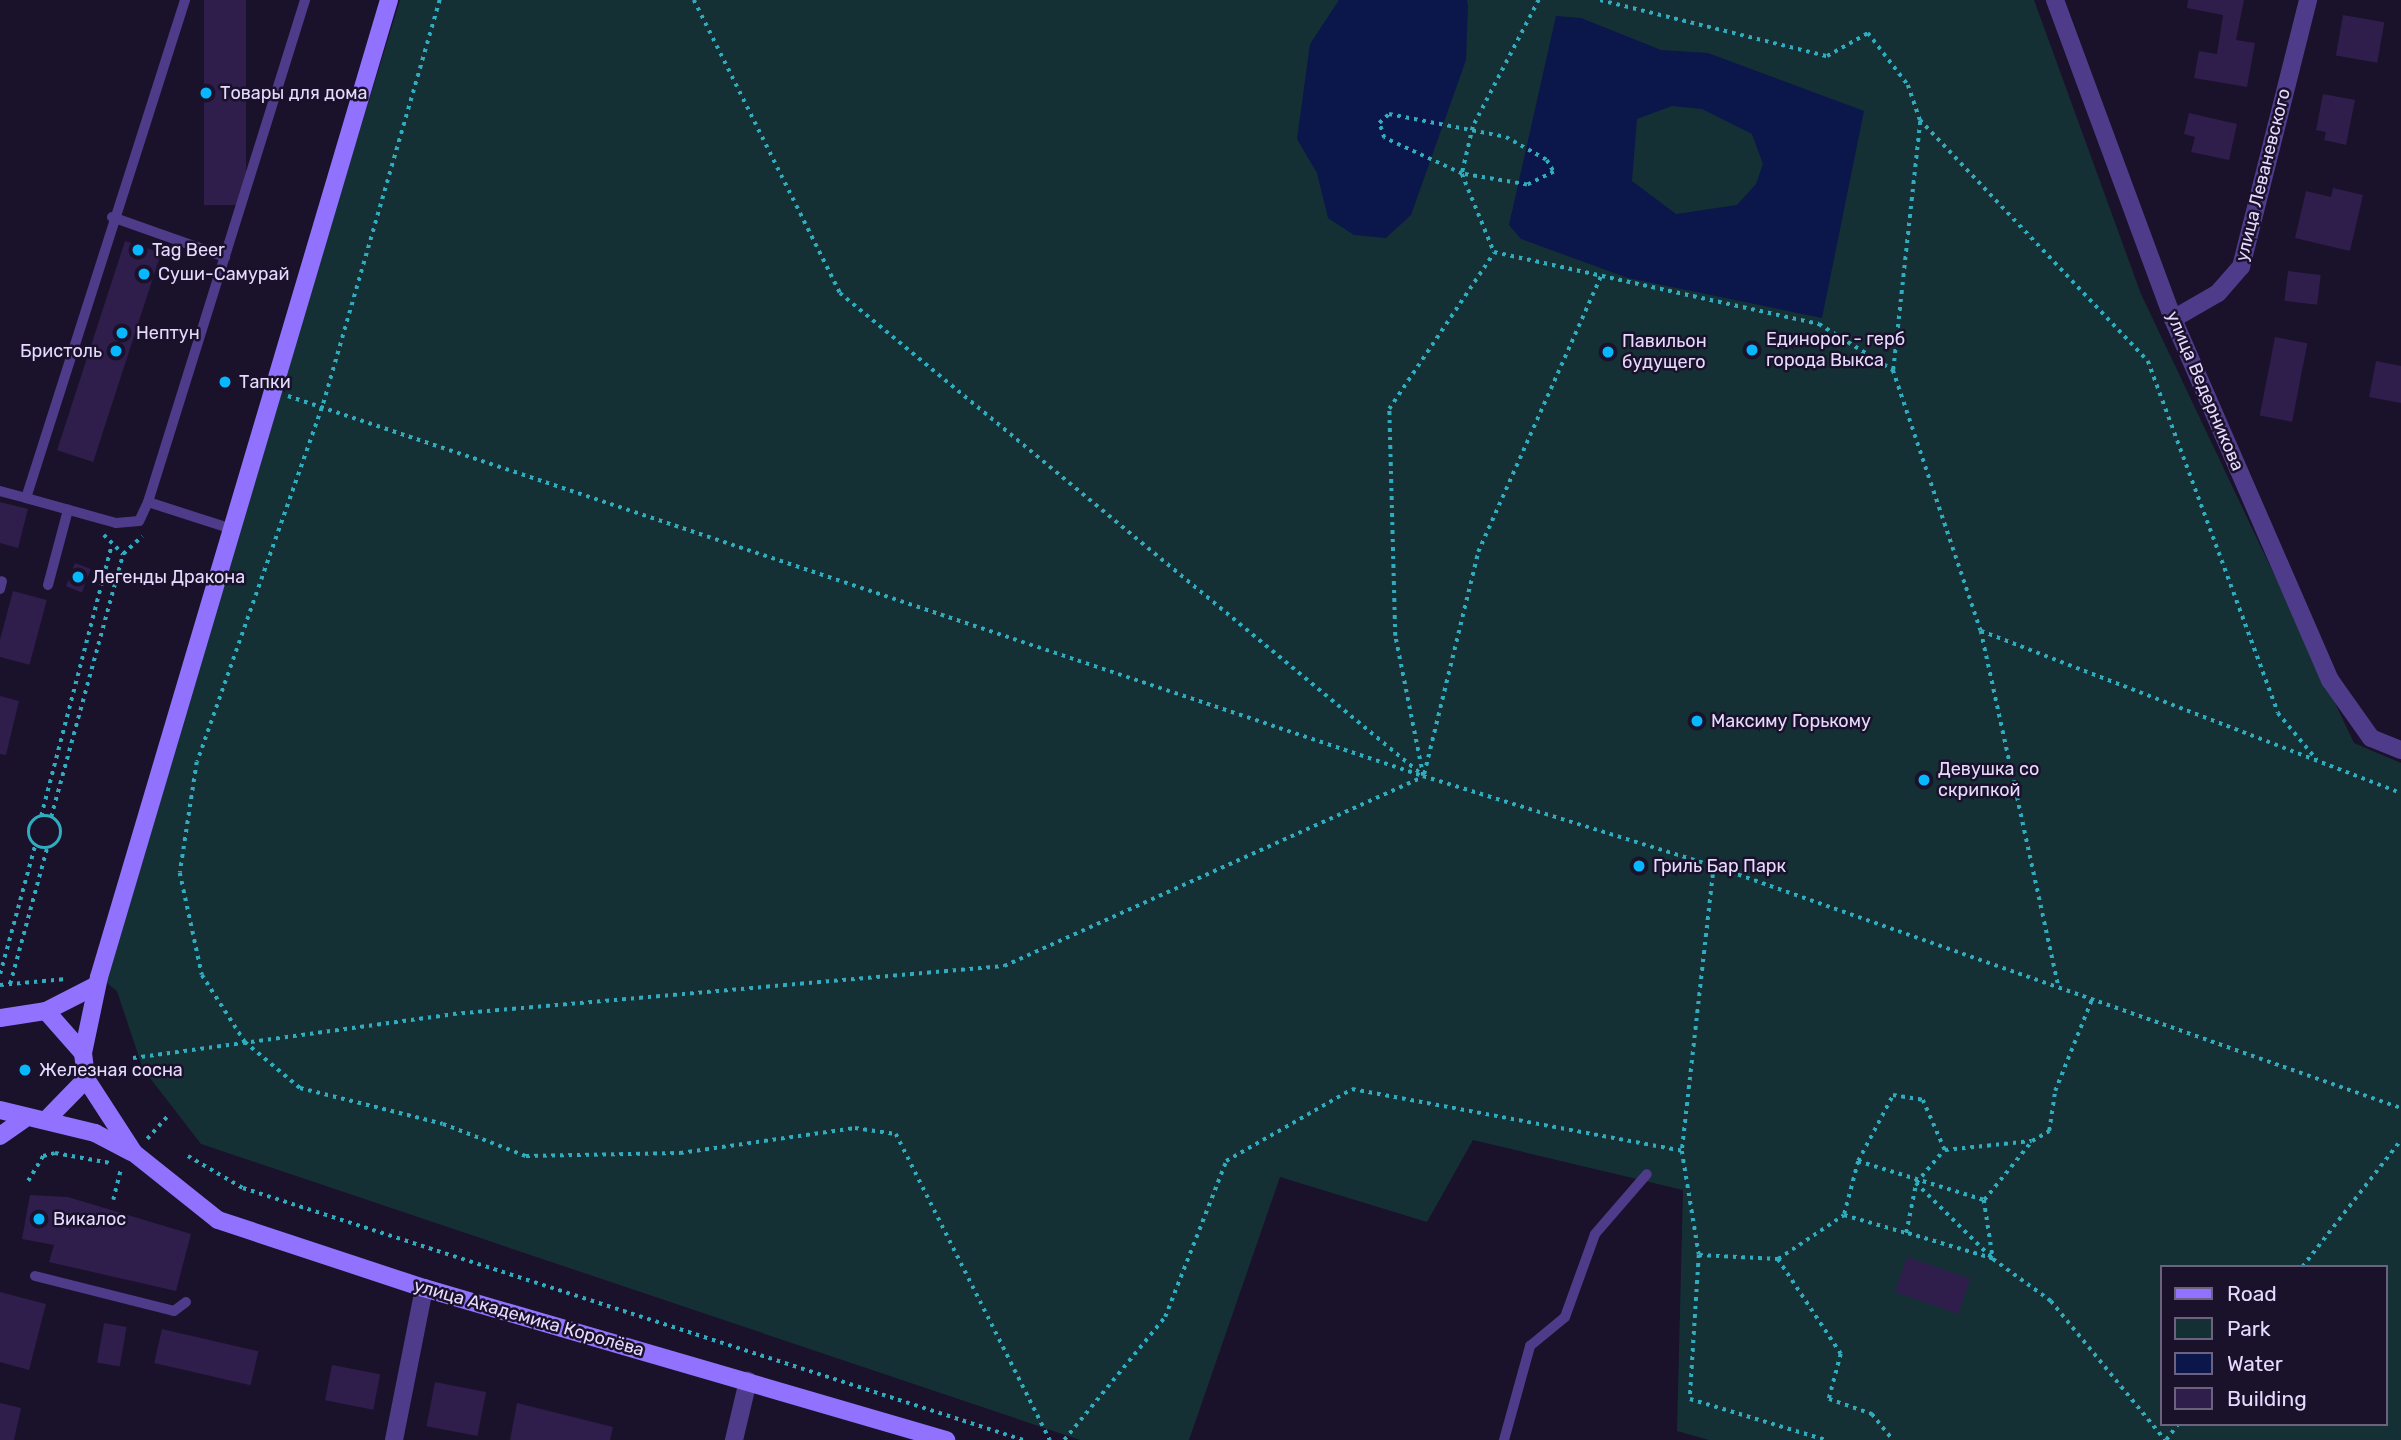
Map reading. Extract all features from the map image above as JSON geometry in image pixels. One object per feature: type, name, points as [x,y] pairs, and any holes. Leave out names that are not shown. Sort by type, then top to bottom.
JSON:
[{"type":"street","points":[[139,1148],[86,1079],[83,1053],[97,985],[389,0]]},
{"type":"street","name":"улица Ведерникова","points":[[2055,0],[2173,319],[2330,680],[2371,738],[2401,750]]},
{"type":"street","name":"улица Леваневского","points":[[2173,319],[2218,293],[2241,267],[2308,0]]},
{"type":"street","points":[[0,1018],[46,1011],[97,985]]},
{"type":"street","points":[[46,1011],[83,1053]]},
{"type":"street","points":[[48,1118],[86,1079]]},
{"type":"street","points":[[0,1110],[23,1120],[48,1118],[139,1148]]},
{"type":"street","points":[[0,1136],[23,1120]]},
{"type":"street","name":"улица Академика Королёва","points":[[139,1148],[164,1184],[218,1220],[424,1288],[946,1440]]},
{"type":"street","points":[[394,1440],[424,1288]]},
{"type":"street","points":[[734,1440],[748,1381]]},
{"type":"lane","points":[[26,498],[112,217],[185,0]]},
{"type":"lane","points":[[0,491],[116,523],[139,521],[148,502],[305,0]]},
{"type":"lane","points":[[112,217],[225,257]]},
{"type":"lane","points":[[148,502],[232,529]]},
{"type":"lane","points":[[48,584],[68,510]]},
{"type":"lane","points":[[1504,1440],[1530,1346],[1565,1317],[1595,1234],[1647,1174]]},
{"type":"lane","points":[[34,1276],[174,1311],[186,1302]]},
{"type":"path","points":[[440,0],[322,408],[197,762],[180,873],[202,975],[245,1042],[300,1088],[443,1124],[526,1156],[680,1153],[855,1128],[896,1134],[1051,1440]]},
{"type":"path","points":[[694,0],[840,293],[1423,776]]},
{"type":"path","points":[[1494,252],[1462,174],[1473,127],[1539,0]]},
{"type":"path","points":[[1600,0],[1828,56],[1868,33],[1908,85],[1920,120],[2147,361],[2278,713],[2317,760]]},
{"type":"path","points":[[1390,114],[1473,127],[1506,137],[1554,172],[1527,185],[1462,174],[1384,138],[1379,123],[1390,114]]},
{"type":"path","points":[[1920,120],[1893,370],[1981,631],[2059,988]]},
{"type":"path","points":[[1423,776],[1395,636],[1389,409],[1494,252]]},
{"type":"path","points":[[1494,252],[1819,324],[1893,370]]},
{"type":"path","points":[[1423,776],[1478,552],[1601,276]]},
{"type":"path","points":[[273,391],[1423,776],[1714,866],[2401,1108]]},
{"type":"path","points":[[0,974],[36,845],[29,827],[41,816],[111,547]]},
{"type":"path","points":[[10,984],[47,848],[61,836],[51,817],[123,554]]},
{"type":"path","points":[[1981,631],[2401,793]]},
{"type":"path","points":[[133,1058],[453,1014],[1004,966],[1423,776]]},
{"type":"path","points":[[41,816],[51,817]]},
{"type":"path","points":[[36,845],[47,848]]},
{"type":"path","points":[[1714,866],[1682,1150],[1699,1255],[1690,1399],[1826,1440]]},
{"type":"path","points":[[0,985],[68,978]]},
{"type":"path","points":[[1993,1259],[1984,1200],[2032,1141],[2049,1130],[2055,1091],[2092,999]]},
{"type":"path","points":[[1064,1440],[1165,1317],[1226,1161],[1352,1089],[1682,1150]]},
{"type":"path","points":[[1699,1255],[1778,1259],[1844,1215],[1858,1161],[1893,1094],[1923,1100],[1945,1150]]},
{"type":"path","points":[[139,1148],[167,1118]]},
{"type":"path","points":[[2304,1265],[2401,1140]]},
{"type":"path","points":[[1906,1233],[1916,1183],[1945,1150],[2032,1141]]},
{"type":"path","points":[[28,1181],[43,1156],[55,1153],[122,1166],[113,1200]]},
{"type":"path","points":[[188,1156],[243,1188],[1023,1440]]},
{"type":"path","points":[[1858,1161],[1916,1183],[1984,1200]]},
{"type":"path","points":[[1916,1183],[1993,1259],[2051,1301],[2165,1440],[2176,1426]]},
{"type":"path","points":[[1844,1215],[1993,1259]]},
{"type":"path","points":[[1778,1259],[1841,1354],[1829,1399],[1872,1414],[1893,1440]]},
{"type":"green space","points":[[400,0],[2034,0],[2141,294],[2354,743],[2401,763],[2401,1440],[1709,1440],[1677,1431],[1683,1190],[1473,1140],[1427,1222],[1280,1177],[1189,1440],[1080,1440],[201,1144],[143,1069],[117,991],[99,977]]},
{"type":"water","points":[[1339,0],[1467,0],[1466,60],[1411,215],[1386,238],[1354,235],[1328,218],[1317,173],[1297,139],[1310,44]]},
{"type":"water","points":[[1556,16],[1581,18],[1661,50],[1708,53],[1864,111],[1822,318],[1628,278],[1521,239],[1509,225]],"holes":[[[1672,106],[1702,109],[1752,134],[1763,164],[1756,184],[1737,205],[1676,214],[1632,181],[1637,119]]]},
{"type":"building","points":[[204,0],[246,0],[246,205],[204,205]]},
{"type":"building","points":[[2188,0],[2244,0],[2236,40],[2255,43],[2247,87],[2194,78],[2199,51],[2217,54],[2223,15],[2187,8]]},
{"type":"building","points":[[2343,15],[2384,22],[2377,63],[2336,55]]},
{"type":"building","points":[[2323,94],[2355,100],[2346,145],[2324,140],[2326,132],[2316,130]]},
{"type":"building","points":[[2189,113],[2237,124],[2229,160],[2191,152],[2195,137],[2184,134]]},
{"type":"building","points":[[2333,188],[2363,195],[2350,251],[2295,238],[2306,191],[2331,197]]},
{"type":"building","points":[[125,241],[161,253],[93,462],[57,450]]},
{"type":"building","points":[[2288,271],[2321,275],[2317,305],[2284,301]]},
{"type":"building","points":[[2275,337],[2307,343],[2292,422],[2260,416]]},
{"type":"building","points":[[2376,361],[2401,366],[2401,403],[2369,397]]},
{"type":"building","points":[[0,502],[28,509],[18,548],[0,543]]},
{"type":"building","name":"Легенды Дракона","points":[[75,563],[91,569],[82,592],[66,586]]},
{"type":"building","points":[[13,591],[47,600],[29,665],[0,657],[0,640]]},
{"type":"building","points":[[0,696],[19,701],[6,755],[0,754]]},
{"type":"building","points":[[30,1195],[68,1197],[191,1234],[176,1291],[49,1262],[54,1245],[22,1239]]},
{"type":"building","points":[[1907,1257],[1970,1279],[1958,1314],[1895,1292]]},
{"type":"building","points":[[0,1292],[46,1304],[29,1370],[0,1362]]},
{"type":"building","points":[[104,1323],[127,1327],[120,1366],[97,1362]]},
{"type":"building","points":[[162,1329],[258,1351],[251,1385],[154,1363]]},
{"type":"building","points":[[332,1365],[380,1374],[373,1410],[325,1400]]},
{"type":"building","points":[[435,1382],[486,1392],[477,1436],[426,1426]]},
{"type":"building","points":[[0,1403],[21,1408],[14,1440],[0,1440]]},
{"type":"building","points":[[517,1403],[613,1427],[610,1440],[510,1440]]},
{"type":"place","name":"Товары для дома","points":[[206,93]]},
{"type":"place","name":"Tag Beer","points":[[138,250]]},
{"type":"place","name":"Суши-Самурай","points":[[144,274]]},
{"type":"place","name":"Нептун","points":[[122,333]]},
{"type":"place","name":"Единорог - герб города Выкса","points":[[1752,350]]},
{"type":"place","name":"Бристоль","points":[[116,351]]},
{"type":"place","name":"Павильон будущего","points":[[1608,352]]},
{"type":"place","name":"Тапки","points":[[225,382]]},
{"type":"place","name":"Легенды Дракона","points":[[78,577]]},
{"type":"place","name":"Максиму Горькому","points":[[1697,721]]},
{"type":"place","name":"Девушка со скрипкой","points":[[1924,780]]},
{"type":"place","name":"Гриль Бар Парк","points":[[1639,866]]},
{"type":"place","name":"Железная сосна","points":[[25,1070]]},
{"type":"place","name":"Викалос","points":[[39,1219]]}]
